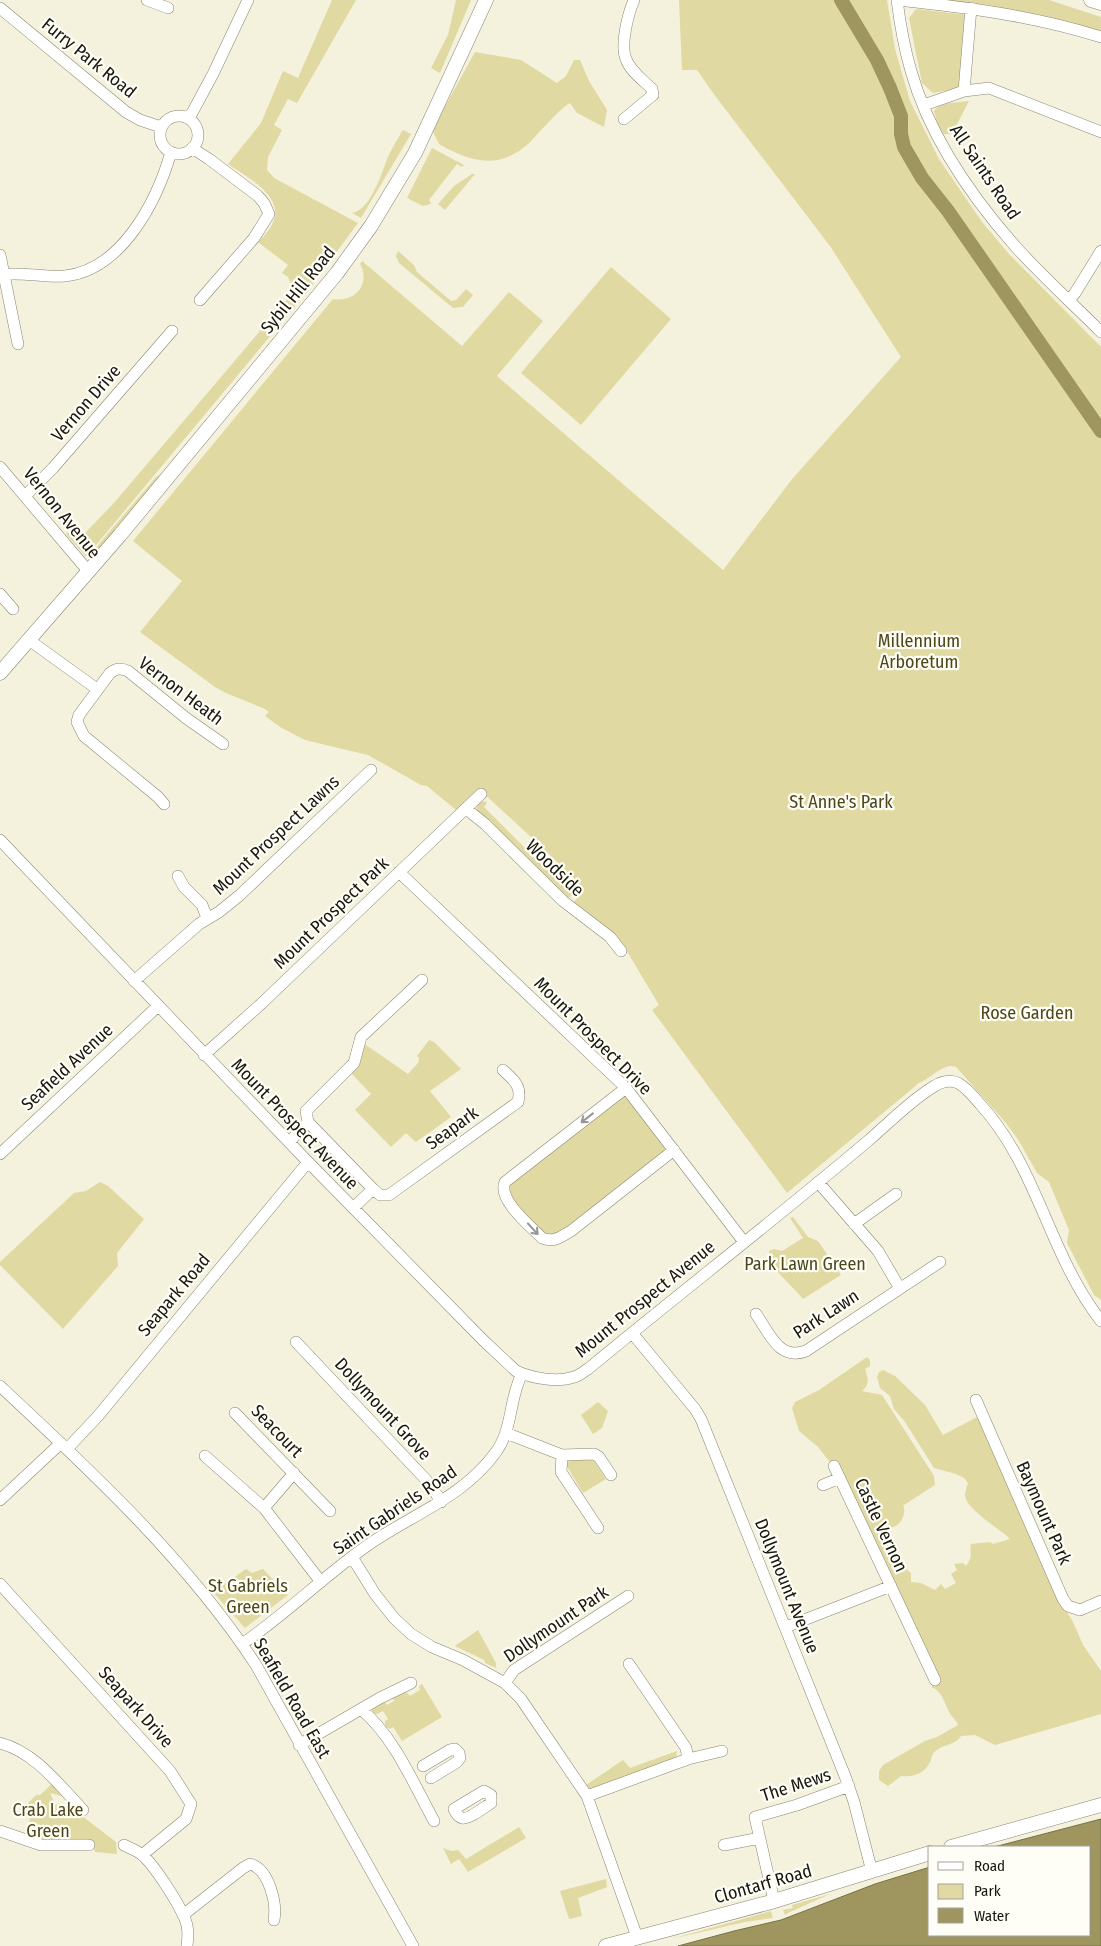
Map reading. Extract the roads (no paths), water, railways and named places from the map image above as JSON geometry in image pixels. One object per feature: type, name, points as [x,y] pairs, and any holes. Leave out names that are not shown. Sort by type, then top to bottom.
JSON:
[{"type":"main road","name":"Sybil Hill Road","points":[[90,572],[315,300],[366,233],[386,203],[424,136],[486,0]]},
{"type":"main road","points":[[1091,0],[1101,3]]},
{"type":"main road","name":"Vernon Avenue","points":[[0,673],[90,572]]},
{"type":"main road","points":[[955,1846],[1101,1805]]},
{"type":"main road","name":"Clontarf Road","points":[[606,1946],[774,1901],[928,1854]]},
{"type":"street","points":[[147,0],[168,8]]},
{"type":"street","points":[[187,118],[204,93],[248,0]]},
{"type":"street","points":[[624,119],[652,97],[654,92],[626,61],[624,54],[625,32],[634,0]]},
{"type":"street","points":[[897,0],[971,8],[1038,20],[1101,37]]},
{"type":"street","name":"All Saints Road","points":[[897,0],[904,47],[911,72],[945,149],[996,222],[1031,263],[1101,332]]},
{"type":"street","name":"Furry Park Road","points":[[0,8],[126,112],[140,120],[161,127]]},
{"type":"street","points":[[964,91],[971,8]]},
{"type":"street","points":[[924,105],[964,91],[989,88],[1101,132]]},
{"type":"street","points":[[175,116],[187,118],[195,126],[197,132],[195,143],[192,148],[182,153],[172,152],[162,144],[160,138],[161,127],[175,116]]},
{"type":"street","points":[[192,148],[258,196],[264,203],[268,214],[254,238],[200,300]]},
{"type":"street","points":[[2,275],[65,276],[90,270],[113,255],[132,232],[150,202],[167,169],[172,152]]},
{"type":"street","points":[[1069,300],[1101,252]]},
{"type":"street","points":[[0,255],[2,275],[18,344]]},
{"type":"street","name":"Vernon Drive","points":[[25,496],[53,468],[172,330]]},
{"type":"street","name":"Vernon Avenue","points":[[0,467],[90,572]]},
{"type":"street","points":[[0,594],[13,609]]},
{"type":"street","points":[[29,640],[97,689]]},
{"type":"street","name":"Vernon Heath","points":[[164,804],[158,797],[90,742],[80,730],[77,722],[79,715],[97,689],[115,669],[121,668],[128,671],[186,718],[222,744]]},
{"type":"street","name":"Mount Prospect Lawns","points":[[134,981],[207,918],[219,912],[240,895],[371,770]]},
{"type":"street","name":"Mount Prospect Park","points":[[204,1055],[261,1004],[481,794]]},
{"type":"street","name":"Woodside","points":[[465,810],[485,824],[567,906],[610,937],[621,951]]},
{"type":"street","name":"Mount Prospect Avenue","points":[[0,840],[308,1162],[484,1341],[516,1371],[522,1374],[544,1380],[573,1378],[588,1370],[933,1087],[949,1081],[958,1083],[984,1109],[1010,1143],[1041,1204],[1071,1274],[1085,1301],[1101,1321]]},
{"type":"street","name":"Mount Prospect Drive","points":[[398,872],[626,1088],[744,1242]]},
{"type":"street","points":[[178,876],[184,886],[202,905],[207,918]]},
{"type":"street","points":[[353,1208],[373,1189],[308,1122],[306,1111],[354,1063],[361,1037],[422,980]]},
{"type":"street","name":"Seafield Avenue","points":[[0,1154],[158,1006]]},
{"type":"street","name":"Seapark","points":[[373,1189],[380,1194],[389,1195],[518,1102],[520,1094],[518,1084],[503,1070]]},
{"type":"street","points":[[626,1088],[505,1182],[503,1186],[506,1200],[542,1238],[550,1241],[556,1240],[571,1231],[674,1150]]},
{"type":"street","points":[[293,1138],[308,1122]]},
{"type":"street","name":"Seapark Road","points":[[0,1500],[98,1416],[308,1162]]},
{"type":"street","points":[[818,1182],[878,1251],[900,1287]]},
{"type":"street","points":[[854,1224],[896,1194]]},
{"type":"street","name":"Park Lawn","points":[[756,1314],[780,1348],[786,1353],[796,1355],[806,1351],[940,1262]]},
{"type":"street","name":"Dollymount Avenue","points":[[632,1332],[695,1409],[701,1419],[849,1786],[872,1872]]},
{"type":"street","name":"Dollymount Grove","points":[[296,1342],[431,1486],[441,1502]]},
{"type":"street","name":"Saint Gabriels Road","points":[[242,1644],[368,1545],[465,1486],[485,1467],[498,1451],[506,1433],[515,1388],[522,1374]]},
{"type":"street","name":"Seafield Road East","points":[[0,1386],[64,1446],[154,1537],[190,1576],[242,1644],[256,1665],[299,1745],[390,1901],[414,1946]]},
{"type":"street","name":"Baymount Park","points":[[976,1400],[1063,1599],[1068,1606],[1080,1610],[1101,1602]]},
{"type":"street","name":"Seacourt","points":[[235,1413],[330,1512]]},
{"type":"street","points":[[506,1433],[562,1455],[594,1454],[600,1456],[611,1475]]},
{"type":"street","points":[[562,1455],[561,1472],[598,1528]]},
{"type":"street","points":[[205,1456],[264,1508],[321,1582]]},
{"type":"street","name":"Castle Vernon","points":[[834,1466],[891,1586],[922,1662],[935,1680]]},
{"type":"street","name":"Seacourt","points":[[264,1508],[294,1473]]},
{"type":"street","name":"Castle Vernon","points":[[823,1485],[840,1478]]},
{"type":"street","name":"Dollymount Park","points":[[352,1557],[375,1594],[394,1618],[411,1634],[432,1647],[463,1660],[505,1683],[521,1699],[588,1796],[637,1937]]},
{"type":"street","name":"Seapark Drive","points":[[0,1584],[170,1770],[186,1794],[191,1804],[186,1819],[142,1854]]},
{"type":"street","name":"Castle Vernon","points":[[786,1627],[891,1586]]},
{"type":"street","name":"Dollymount Park","points":[[505,1683],[514,1670],[628,1596]]},
{"type":"street","points":[[630,1664],[686,1748],[688,1759]]},
{"type":"street","points":[[299,1745],[410,1683]]},
{"type":"street","points":[[362,1709],[382,1731],[393,1748],[434,1821]]},
{"type":"street","points":[[0,1743],[17,1748],[32,1758],[84,1810]]},
{"type":"street","points":[[424,1766],[450,1750],[455,1749],[459,1753],[460,1758],[457,1762],[431,1778]]},
{"type":"street","points":[[588,1796],[688,1759],[722,1751]]},
{"type":"street","name":"The Mews","points":[[760,1838],[755,1817],[798,1805],[849,1786]]},
{"type":"street","points":[[0,1831],[41,1845],[89,1845]]},
{"type":"street","points":[[724,1845],[760,1838],[774,1901]]},
{"type":"street","points":[[124,1845],[142,1854],[158,1874],[183,1915],[188,1931],[187,1946]]},
{"type":"street","points":[[183,1915],[250,1864],[261,1870],[273,1894],[276,1909],[274,1920]]},
{"type":"water","points":[[1101,1819],[1101,1946],[678,1946],[781,1920],[875,1884],[928,1868],[928,1936],[1091,1936],[1091,1846],[998,1846]]},
{"type":"waterway","points":[[841,0],[877,60],[890,88],[901,116],[901,134],[904,147],[922,178],[948,211],[1101,431]]},
{"type":"park label","name":"Millennium Arboretum","points":[[919,651]]},
{"type":"park label","name":"St Anne's Park","points":[[841,802]]},
{"type":"park label","name":"Rose Garden","points":[[1027,1013]]},
{"type":"park label","name":"Park Lawn Green","points":[[805,1264]]},
{"type":"park label","name":"St Gabriels Green","points":[[248,1596]]},
{"type":"park label","name":"Crab Lake Green","points":[[48,1820]]}]
